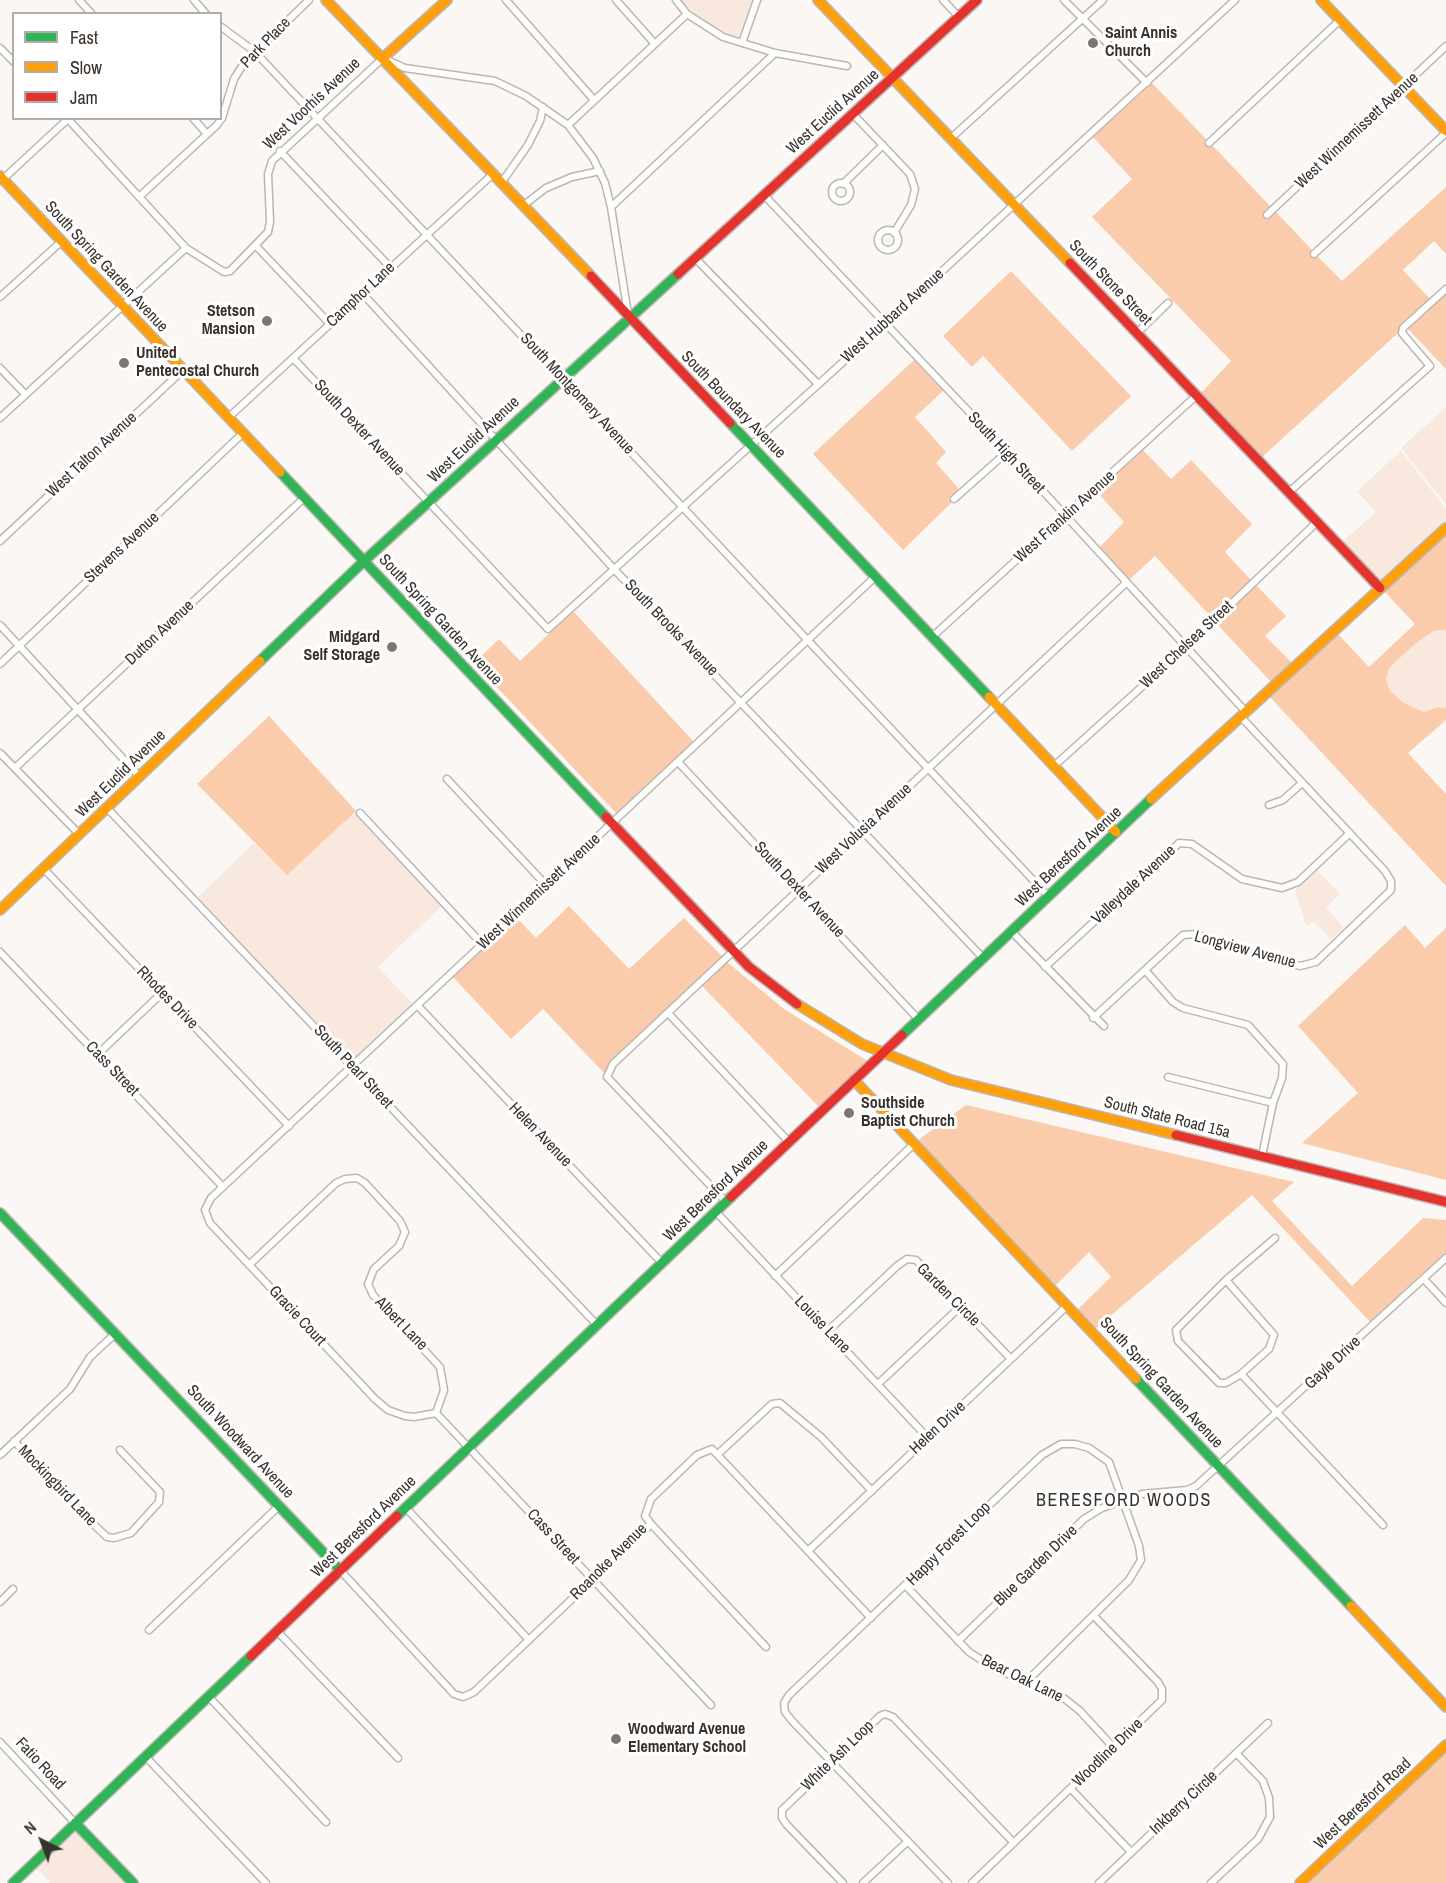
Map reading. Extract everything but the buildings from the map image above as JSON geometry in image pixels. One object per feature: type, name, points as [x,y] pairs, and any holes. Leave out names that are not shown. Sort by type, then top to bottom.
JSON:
[{"type":"main road","name":"South Boundary Avenue","points":[[326,0],[494,173],[1116,832]]},
{"type":"main road","name":"West Voorhis Avenue","points":[[383,58],[447,0]]},
{"type":"main road","name":"South Stone Street","points":[[818,0],[1380,588]]},
{"type":"main road","name":"West Euclid Avenue","points":[[0,910],[364,561],[977,0]]},
{"type":"main road","points":[[1321,0],[1446,132]]},
{"type":"main road","name":"South Spring Garden Avenue","points":[[1,179],[123,305],[733,952],[803,1009],[842,1034],[883,1054]]},
{"type":"main road","name":"West Beresford Avenue","points":[[13,1883],[1116,832],[1446,528]]},
{"type":"main road","name":"South State Road 15a","points":[[883,1054],[972,1086],[1446,1202]]},
{"type":"main road","name":"South Spring Garden Avenue","points":[[854,1080],[1446,1707]]},
{"type":"main road","name":"South Woodward Avenue","points":[[0,1213],[340,1570]]},
{"type":"main road","name":"West Beresford Road","points":[[1300,1883],[1446,1745]]},
{"type":"main road","name":"Fatio Road","points":[[75,1823],[133,1883]]},
{"type":"street","points":[[79,0],[90,12]]},
{"type":"street","points":[[194,0],[204,12]]},
{"type":"street","name":"Park Place","points":[[222,118],[234,79],[255,52],[309,0]]},
{"type":"street","points":[[506,0],[594,100]]},
{"type":"street","points":[[616,0],[655,44]]},
{"type":"street","points":[[676,0],[687,14],[723,37],[775,53],[847,66]]},
{"type":"street","points":[[742,43],[757,0]]},
{"type":"street","points":[[943,0],[959,17]]},
{"type":"street","points":[[1064,0],[1147,82]]},
{"type":"street","points":[[950,139],[1104,0]]},
{"type":"street","name":"West Hubbard Avenue","points":[[548,628],[885,324],[1235,0]]},
{"type":"street","points":[[568,125],[687,14]]},
{"type":"street","points":[[1209,143],[1340,20]]},
{"type":"street","name":"South Montgomery Avenue","points":[[222,27],[255,52],[1049,897]]},
{"type":"street","name":"West Winnemissett Avenue","points":[[1267,215],[1446,46]]},
{"type":"street","points":[[0,48],[12,60]]},
{"type":"street","points":[[611,207],[775,53]]},
{"type":"street","points":[[383,58],[405,68],[495,81],[543,107],[568,125],[600,171],[611,207],[628,317]]},
{"type":"street","name":"West Voorhis Avenue","points":[[186,248],[218,270],[230,271],[256,246],[268,232],[270,222],[268,174],[272,161],[280,151],[383,58]]},
{"type":"street","points":[[502,182],[528,145],[540,121],[543,107]]},
{"type":"street","points":[[852,113],[910,174],[915,189],[911,205],[894,233]]},
{"type":"street","points":[[1,179],[67,120]]},
{"type":"street","points":[[0,418],[186,248],[69,120]]},
{"type":"street","points":[[195,120],[207,134]]},
{"type":"street","name":"Park Place","points":[[139,196],[220,120]]},
{"type":"street","points":[[1314,254],[1446,132]]},
{"type":"street","points":[[843,184],[883,145]]},
{"type":"street","points":[[280,151],[391,268]]},
{"type":"street","points":[[524,205],[546,188],[572,177],[600,171]]},
{"type":"street","name":"Camphor Lane","points":[[229,417],[494,173]]},
{"type":"street","name":"South High Street","points":[[764,195],[1007,452],[1065,518],[1186,647],[1302,783],[1350,833],[1391,881]]},
{"type":"street","points":[[0,297],[62,241]]},
{"type":"street","points":[[256,246],[330,324]]},
{"type":"street","points":[[694,258],[818,384]]},
{"type":"street","points":[[1289,492],[1430,366],[1402,333],[1403,328],[1446,289]]},
{"type":"street","name":"South Brooks Avenue","points":[[363,294],[614,569],[742,701],[983,958]]},
{"type":"street","points":[[1137,333],[1168,303]]},
{"type":"street","name":"South Dexter Avenue","points":[[293,358],[548,628]]},
{"type":"street","points":[[0,368],[25,394]]},
{"type":"street","name":"West Talton Avenue","points":[[0,540],[184,370]]},
{"type":"street","name":"West Franklin Avenue","points":[[932,637],[1065,518],[1197,395]]},
{"type":"street","name":"Stevens Avenue","points":[[0,664],[243,433]]},
{"type":"street","points":[[954,499],[1007,452]]},
{"type":"street","name":"Dutton Avenue","points":[[15,768],[304,497]]},
{"type":"street","name":"West Chelsea Street","points":[[1054,766],[1186,647],[1317,522]]},
{"type":"street","name":"West Winnemissett Avenue","points":[[205,1210],[211,1198],[875,577]]},
{"type":"street","name":"West Volusia Avenue","points":[[726,1202],[607,1077],[613,1064],[1126,583]]},
{"type":"street","points":[[0,626],[140,777]]},
{"type":"street","points":[[0,753],[79,834]]},
{"type":"street","name":"South Dexter Avenue","points":[[678,762],[919,1020]]},
{"type":"street","points":[[447,779],[546,885]]},
{"type":"street","points":[[1269,805],[1283,800],[1302,783]]},
{"type":"street","name":"South Pearl Street","points":[[107,808],[598,1326]]},
{"type":"street","points":[[360,813],[483,945]]},
{"type":"street","name":"Valleydale Avenue","points":[[1045,968],[1179,843],[1192,844],[1242,879],[1282,888],[1298,882],[1350,833]]},
{"type":"street","name":"Rhodes Drive","points":[[44,869],[290,1126]]},
{"type":"street","name":"Longview Avenue","points":[[1093,1018],[1183,935],[1197,934],[1224,946],[1300,966],[1316,962],[1391,890],[1391,881]]},
{"type":"street","points":[[1012,932],[1093,1018],[1104,1026]]},
{"type":"street","name":"Cass Street","points":[[0,952],[223,1187]]},
{"type":"street","points":[[1145,970],[1173,1002],[1183,1008],[1248,1025],[1282,1064],[1282,1078],[1273,1103],[1262,1156]]},
{"type":"street","points":[[98,1054],[162,993]]},
{"type":"street","name":"Helen Avenue","points":[[418,1006],[662,1263]]},
{"type":"street","points":[[669,1013],[789,1142]]},
{"type":"street","points":[[1168,1077],[1273,1103]]},
{"type":"street","points":[[775,1276],[915,1143]]},
{"type":"street","name":"Albert Lane","points":[[249,1265],[336,1183],[345,1179],[357,1178],[365,1183],[400,1221],[405,1232],[399,1246],[374,1269],[368,1284],[373,1295],[440,1367],[444,1390],[436,1413]]},
{"type":"street","name":"Gracie Court","points":[[205,1210],[210,1223],[375,1399],[397,1414],[414,1417],[436,1413]]},
{"type":"street","name":"Louise Lane","points":[[716,1212],[928,1438]]},
{"type":"street","points":[[1226,1280],[1274,1335],[1269,1349],[1241,1374],[1226,1383],[1218,1383],[1175,1335],[1180,1324],[1226,1280],[1275,1238]]},
{"type":"street","name":"Gayle Drive","points":[[1220,1467],[1446,1258]]},
{"type":"street","name":"Garden Circle","points":[[828,1331],[907,1259],[916,1260],[1011,1359]]},
{"type":"street","points":[[1424,1279],[1446,1303]]},
{"type":"street","points":[[878,1384],[961,1306]]},
{"type":"street","name":"Helen Drive","points":[[809,1550],[1067,1306]]},
{"type":"street","points":[[0,1455],[70,1389],[90,1357],[116,1333]]},
{"type":"street","points":[[1241,1374],[1383,1525]]},
{"type":"street","points":[[871,1618],[718,1454],[772,1404],[780,1403],[791,1410],[872,1491]]},
{"type":"street","points":[[436,1413],[469,1447]]},
{"type":"street","name":"Mockingbird Lane","points":[[14,1441],[91,1522],[107,1537],[114,1538],[131,1533],[153,1512],[159,1502],[160,1492],[120,1450]]},
{"type":"street","name":"Happy Forest Loop","points":[[948,1883],[793,1722],[785,1712],[784,1704],[789,1695],[1042,1455],[1061,1444],[1075,1444],[1101,1454],[1109,1462],[1124,1502],[1141,1560],[1129,1580],[1028,1680]]},
{"type":"street","name":"Cass Street","points":[[469,1447],[711,1705]]},
{"type":"street","name":"Roanoke Avenue","points":[[454,1694],[463,1697],[474,1692],[651,1524],[645,1516],[651,1499],[696,1455],[712,1449],[718,1454]]},
{"type":"street","name":"Blue Garden Drive","points":[[958,1641],[1077,1525],[1102,1508],[1142,1494],[1187,1490],[1220,1467]]},
{"type":"street","points":[[149,1630],[280,1505]]},
{"type":"street","points":[[406,1508],[529,1640]]},
{"type":"street","points":[[651,1524],[766,1647]]},
{"type":"street","name":"South Woodward Avenue","points":[[340,1570],[454,1694]]},
{"type":"street","name":"Bear Oak Lane","points":[[906,1586],[969,1652],[999,1671],[1028,1680],[1065,1699],[1080,1711],[1113,1747]]},
{"type":"street","points":[[0,1602],[13,1589]]},
{"type":"street","name":"Woodline Drive","points":[[972,1883],[1152,1711],[1164,1695],[1158,1682],[1094,1616]]},
{"type":"street","points":[[277,1631],[398,1758]]},
{"type":"street","points":[[208,1696],[326,1822]]},
{"type":"street","name":"White Ash Loop","points":[[843,1883],[782,1818],[782,1810],[880,1716],[893,1717],[1014,1843]]},
{"type":"street","name":"Inkberry Circle","points":[[1099,1883],[1268,1723]]},
{"type":"street","name":"Fatio Road","points":[[0,1742],[75,1823]]},
{"type":"street","points":[[1211,1883],[1258,1839],[1270,1817],[1269,1798],[1263,1781],[1236,1753]]},
{"type":"street","points":[[145,1756],[266,1883]]},
{"type":"street","points":[[1071,1790],[1131,1852]]},
{"type":"street","points":[[863,1883],[907,1842]]},
{"type":"shaded area","points":[[681,0],[754,0],[740,35],[734,37],[725,35],[697,17]]},
{"type":"shaded area","points":[[1152,83],[1207,140],[1205,143],[1209,147],[1212,145],[1271,207],[1263,215],[1267,220],[1276,212],[1313,251],[1310,253],[1314,258],[1317,256],[1342,281],[1446,187],[1446,254],[1434,241],[1403,270],[1430,299],[1401,325],[1398,333],[1261,458],[1200,394],[1231,361],[1092,217],[1132,179],[1093,137]]},
{"type":"shaded area","points":[[1011,271],[1131,396],[1072,451],[983,356],[972,367],[943,336]]},
{"type":"shaded area","points":[[1446,294],[1446,369],[1408,329]]},
{"type":"shaded area","points":[[914,360],[943,391],[915,417],[946,452],[936,463],[959,489],[949,498],[952,502],[903,550],[813,454]]},
{"type":"shaded area","points":[[1446,407],[1446,504],[1401,448]]},
{"type":"shaded area","points":[[1143,450],[1171,479],[1191,460],[1252,524],[1225,552],[1251,580],[1212,618],[1155,556],[1129,580],[1099,548],[1124,522],[1097,492]]},
{"type":"shaded area","points":[[1401,451],[1446,509],[1446,523],[1380,584],[1341,543],[1376,512],[1357,491]]},
{"type":"shaded area","points":[[1446,532],[1446,630],[1434,631],[1416,643],[1389,668],[1386,680],[1390,691],[1404,703],[1424,712],[1439,707],[1446,708],[1446,720],[1408,753],[1446,794],[1446,886],[1269,696],[1337,633],[1369,667],[1415,624],[1383,590]]},
{"type":"shaded area","points":[[1256,585],[1286,616],[1265,636],[1293,664],[1272,683],[1216,623]]},
{"type":"shaded area","points":[[573,611],[694,742],[617,814],[474,663],[499,639],[520,661]]},
{"type":"shaded area","points":[[1446,630],[1446,708],[1439,707],[1424,712],[1404,703],[1390,691],[1386,680],[1389,668],[1416,643],[1434,631]]},
{"type":"shaded area","points":[[269,716],[356,811],[287,875],[197,784]]},
{"type":"shaded area","points":[[356,811],[442,906],[378,967],[414,1005],[353,1062],[197,898],[254,843],[287,875]]},
{"type":"shaded area","points":[[1317,870],[1340,894],[1326,907],[1344,928],[1331,939],[1314,922],[1306,926],[1295,890]]},
{"type":"shaded area","points":[[569,906],[629,969],[684,918],[723,957],[610,1062],[605,1074],[543,1009],[511,1039],[453,977],[517,918],[536,938]]},
{"type":"shaded area","points":[[1405,925],[1425,948],[1446,928],[1446,1180],[1302,1143],[1358,1093],[1298,1026]]},
{"type":"shaded area","points":[[727,962],[784,1009],[869,1062],[820,1108],[702,986]]},
{"type":"shaded area","points":[[966,1105],[1294,1182],[1272,1201],[1352,1286],[1423,1218],[1446,1220],[1446,1254],[1371,1323],[1252,1195],[1094,1330],[1076,1311],[1111,1277],[1089,1252],[1054,1287],[917,1141]]},
{"type":"shaded area","points":[[1446,1750],[1446,1883],[1305,1883]]},
{"type":"shaded area","points":[[74,1829],[126,1883],[50,1883],[35,1866]]},
{"type":"traffic: fast","points":[[260,661],[364,561],[678,274]]},
{"type":"traffic: fast","points":[[730,423],[989,697]]},
{"type":"traffic: fast","points":[[280,472],[606,817]]},
{"type":"traffic: fast","points":[[902,1035],[1151,799]]},
{"type":"traffic: fast","points":[[397,1516],[731,1197]]},
{"type":"traffic: fast","points":[[0,1213],[340,1570]]},
{"type":"traffic: fast","points":[[1136,1379],[1351,1606]]},
{"type":"traffic: fast","points":[[13,1883],[251,1656]]},
{"type":"traffic: fast","points":[[75,1823],[133,1883]]},
{"type":"traffic: slow","points":[[326,0],[591,276]]},
{"type":"traffic: slow","points":[[383,58],[447,0]]},
{"type":"traffic: slow","points":[[818,0],[1070,263]]},
{"type":"traffic: slow","points":[[1321,0],[1446,131]]},
{"type":"traffic: slow","points":[[0,176],[280,472]]},
{"type":"traffic: slow","points":[[1151,799],[1446,528]]},
{"type":"traffic: slow","points":[[0,910],[260,661]]},
{"type":"traffic: slow","points":[[989,697],[1116,832]]},
{"type":"traffic: slow","points":[[797,1004],[862,1044],[951,1080],[1176,1135]]},
{"type":"traffic: slow","points":[[854,1080],[1136,1379]]},
{"type":"traffic: slow","points":[[1351,1606],[1446,1707]]},
{"type":"traffic: slow","points":[[1300,1883],[1446,1745]]},
{"type":"traffic: jam","points":[[678,274],[977,0]]},
{"type":"traffic: jam","points":[[1070,263],[1380,588]]},
{"type":"traffic: jam","points":[[591,276],[730,423]]},
{"type":"traffic: jam","points":[[606,817],[749,967],[797,1004]]},
{"type":"traffic: jam","points":[[731,1197],[902,1035]]},
{"type":"traffic: jam","points":[[1176,1135],[1446,1202]]},
{"type":"traffic: jam","points":[[251,1656],[397,1516]]},
{"type":"place","name":"Saint Annis Church","points":[[1093,43]]},
{"type":"place","name":"Stetson Mansion","points":[[267,321]]},
{"type":"place","name":"United Pentecostal Church","points":[[124,363]]},
{"type":"place","name":"Midgard Self Storage","points":[[392,647]]},
{"type":"place","name":"Southside Baptist Church","points":[[849,1113]]},
{"type":"place","name":"Woodward Avenue Elementary School","points":[[616,1739]]},
{"type":"district","name":"BERESFORD WOODS","points":[[1124,1501]]}]
